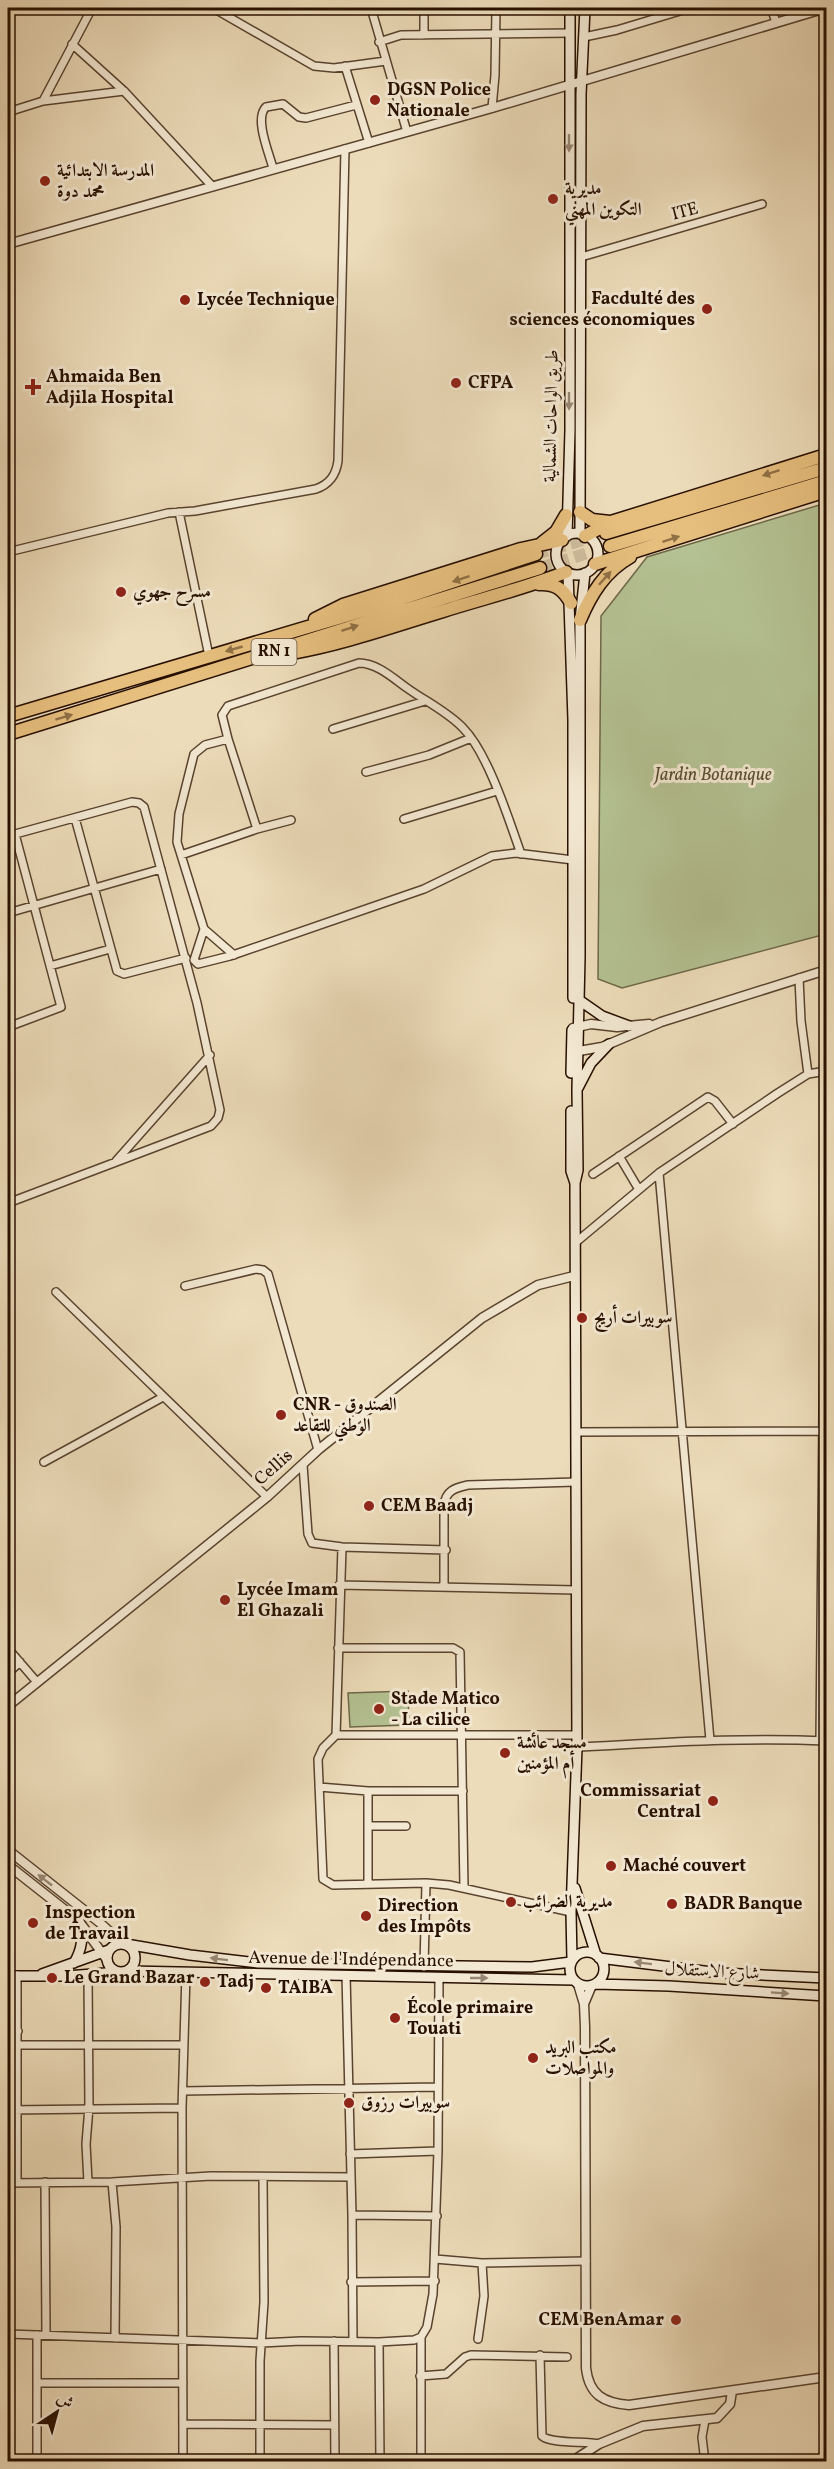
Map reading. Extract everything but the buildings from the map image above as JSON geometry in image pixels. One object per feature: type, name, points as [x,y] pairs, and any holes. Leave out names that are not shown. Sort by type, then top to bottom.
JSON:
[{"type":"highway","points":[[583,535],[826,455]]},
{"type":"highway","points":[[580,512],[609,527],[826,468]]},
{"type":"highway","points":[[610,546],[826,481]]},
{"type":"highway","points":[[595,564],[826,491]]},
{"type":"highway","points":[[537,550],[556,532],[566,515]]},
{"type":"highway","points":[[537,550],[564,538]]},
{"type":"highway","points":[[580,620],[587,602],[607,574],[643,548]]},
{"type":"highway","name":"RN 1","points":[[8,716],[382,605],[537,550]]},
{"type":"highway","name":"RN 1","points":[[8,734],[540,568]]},
{"type":"highway","points":[[266,654],[279,655],[322,647],[535,584],[567,572]]},
{"type":"highway","points":[[535,584],[550,584],[560,588],[571,603]]},
{"type":"main road","name":"طريق الواحات الشمالية","points":[[564,538],[570,430],[568,85],[570,8]]},
{"type":"main road","name":"طريق الواحات الشمالية","points":[[583,535],[580,512],[585,8]]},
{"type":"main road","points":[[583,535],[596,548],[595,564],[585,573],[577,575],[561,568],[556,551],[564,538],[583,535]]},
{"type":"main road","points":[[567,572],[571,603],[575,1027],[571,1171],[575,1182]]},
{"type":"main road","points":[[575,1027],[579,1000],[580,620],[585,573]]},
{"type":"main road","points":[[579,1000],[602,1016],[629,1026]]},
{"type":"main road","points":[[577,1090],[591,1063],[609,1044]]},
{"type":"main road","points":[[574,1052],[578,1170],[575,1182],[574,1276],[577,1747],[570,1971],[576,1982],[594,1985],[604,1972],[574,1882]]},
{"type":"main road","points":[[74,1963],[81,1947],[82,1930],[79,1921]]},
{"type":"main road","points":[[124,1944],[135,1955],[134,1965],[122,1971],[110,1968],[106,1954],[114,1945],[124,1944]]},
{"type":"main road","name":"Avenue de l'Indépendance","points":[[124,1944],[200,1957],[258,1963],[532,1967],[572,1961]]},
{"type":"main road","points":[[572,1961],[586,1952],[598,1956],[720,1973],[825,1978]]},
{"type":"main road","name":"Avenue de l'Indépendance","points":[[34,1976],[106,1954]]},
{"type":"main road","name":"Avenue de l'Indépendance","points":[[12,1975],[88,1975],[122,1971],[186,1974],[542,1978],[576,1982]]},
{"type":"main road","name":"شارع الاستقلال","points":[[594,1985],[669,1986],[825,1996]]},
{"type":"street","points":[[43,101],[92,8]]},
{"type":"street","points":[[213,8],[314,66],[334,68],[386,61]]},
{"type":"street","points":[[371,8],[407,132]]},
{"type":"street","points":[[424,8],[424,35]]},
{"type":"street","points":[[492,108],[496,8]]},
{"type":"street","points":[[584,37],[617,30],[690,8]]},
{"type":"street","points":[[771,8],[776,22]]},
{"type":"street","points":[[8,244],[492,108],[826,8]]},
{"type":"street","points":[[379,42],[394,36],[570,33]]},
{"type":"street","points":[[72,44],[124,91],[212,186]]},
{"type":"street","points":[[345,66],[369,143]]},
{"type":"street","points":[[8,111],[43,101],[124,91]]},
{"type":"street","points":[[273,168],[261,125],[261,114],[266,107],[283,104],[299,117],[306,118],[356,105]]},
{"type":"street","points":[[8,552],[168,513],[316,489],[324,486],[334,476],[337,468],[339,433],[345,149]]},
{"type":"street","name":"ITE","points":[[581,257],[762,204]]},
{"type":"street","points":[[179,512],[209,656]]},
{"type":"street","points":[[257,829],[222,715],[228,706],[359,663],[376,667],[462,727],[471,738],[497,791],[520,854]]},
{"type":"street","points":[[333,729],[425,701]]},
{"type":"street","points":[[366,772],[429,755],[471,738]]},
{"type":"street","points":[[228,739],[206,745],[194,754],[179,814],[177,842],[204,929],[234,955]]},
{"type":"street","points":[[404,819],[497,791]]},
{"type":"street","points":[[8,1027],[60,1008],[34,906],[11,835],[132,802],[139,803],[144,807],[186,958],[210,1054],[220,1110],[215,1123],[8,1203]]},
{"type":"street","points":[[75,818],[117,971],[124,974],[186,958]]},
{"type":"street","points":[[181,855],[291,820]]},
{"type":"street","points":[[204,929],[195,962],[209,962],[234,955],[424,889],[492,856],[520,854],[573,860]]},
{"type":"street","points":[[8,912],[161,869]]},
{"type":"street","points":[[50,966],[110,949]]},
{"type":"street","points":[[574,1052],[609,1044],[661,1022],[826,970]]},
{"type":"street","points":[[799,978],[801,1022],[808,1074]]},
{"type":"street","points":[[575,1027],[596,1024],[617,1028],[661,1022]]},
{"type":"street","points":[[115,1163],[210,1054]]},
{"type":"street","points":[[575,1243],[638,1188],[659,1173],[808,1074],[826,1071]]},
{"type":"street","points":[[577,1747],[710,1740],[802,1738],[824,1741],[826,1086]]},
{"type":"street","points":[[592,1174],[708,1097],[715,1101],[733,1124]]},
{"type":"street","points":[[619,1156],[638,1188]]},
{"type":"street","points":[[659,1173],[710,1740]]},
{"type":"street","points":[[185,1286],[256,1269],[268,1274],[318,1450]]},
{"type":"street","name":"Cellis","points":[[8,1706],[36,1681],[267,1497],[318,1450],[482,1318],[538,1285],[574,1276]]},
{"type":"street","points":[[56,1292],[267,1497]]},
{"type":"street","points":[[44,1462],[163,1396]]},
{"type":"street","points":[[576,1432],[825,1431]]},
{"type":"street","points":[[303,1466],[309,1541],[312,1543],[342,1547],[446,1550]]},
{"type":"street","points":[[444,1586],[446,1550],[444,1505],[447,1493],[452,1489],[468,1485],[576,1482]]},
{"type":"street","points":[[342,1547],[336,1735],[320,1753],[319,1787],[323,1879],[333,1885],[426,1883],[464,1887],[572,1912]]},
{"type":"street","points":[[339,1585],[576,1590]]},
{"type":"street","points":[[338,1648],[457,1650],[462,1655],[464,1887]]},
{"type":"street","points":[[11,1652],[36,1681]]},
{"type":"street","points":[[8,1673],[20,1662]]},
{"type":"street","points":[[336,1735],[577,1735]]},
{"type":"street","points":[[319,1787],[368,1791],[463,1791]]},
{"type":"street","points":[[368,1791],[368,1884]]},
{"type":"street","points":[[368,1826],[406,1826]]},
{"type":"street","points":[[8,1850],[124,1944]]},
{"type":"street","points":[[8,1865],[79,1921],[106,1954]]},
{"type":"street","points":[[424,1967],[426,1883]]},
{"type":"street","points":[[183,2462],[182,2108],[186,1974]]},
{"type":"street","points":[[12,1975],[18,2031],[17,2182]]},
{"type":"street","points":[[88,1975],[89,2107],[86,2144],[88,2182]]},
{"type":"street","points":[[346,1975],[353,2341]]},
{"type":"street","points":[[421,2462],[421,2337],[427,2327],[435,2281],[439,1978]]},
{"type":"street","points":[[825,1978],[826,2021]]},
{"type":"street","points":[[576,1982],[584,2004],[586,2368],[590,2385],[602,2400],[629,2405],[826,2377]]},
{"type":"street","points":[[584,2004],[594,1985]]},
{"type":"street","points":[[8,2031],[18,2031]]},
{"type":"street","points":[[18,2045],[183,2045]]},
{"type":"street","points":[[183,2091],[438,2087]]},
{"type":"street","points":[[8,2110],[89,2107],[182,2108]]},
{"type":"street","points":[[350,2154],[438,2151]]},
{"type":"street","points":[[8,2182],[112,2182],[211,2176],[351,2177]]},
{"type":"street","points":[[260,2462],[261,2343],[264,2302],[262,2178]]},
{"type":"street","points":[[45,2182],[46,2335]]},
{"type":"street","points":[[112,2182],[116,2227],[115,2338]]},
{"type":"street","points":[[352,2215],[437,2216]]},
{"type":"street","points":[[435,2259],[482,2263],[586,2260]]},
{"type":"street","points":[[478,2339],[484,2296],[482,2263]]},
{"type":"street","points":[[351,2282],[435,2281]]},
{"type":"street","points":[[8,2334],[261,2343],[380,2342],[414,2340],[421,2337]]},
{"type":"street","points":[[37,2335],[37,2462]]},
{"type":"street","points":[[333,2342],[335,2462]]},
{"type":"street","points":[[380,2342],[381,2462]]},
{"type":"street","points":[[420,2376],[446,2374],[465,2357],[471,2355],[567,2357]]},
{"type":"street","points":[[540,2355],[542,2436],[552,2441],[585,2441],[599,2444]]},
{"type":"street","points":[[37,2383],[183,2383]]},
{"type":"street","points":[[571,2462],[599,2444],[644,2426],[717,2418],[730,2404],[732,2391]]},
{"type":"street","points":[[705,2420],[702,2437],[705,2462]]},
{"type":"street","points":[[183,2424],[334,2425]]},
{"type":"green space","name":"Jardin Botanique","points":[[826,503],[826,934],[622,988],[598,979],[601,616],[647,557]]},
{"type":"green space","name":"Stade Matico - La cilice","points":[[408,1691],[409,1725],[350,1727],[348,1693]]},
{"type":"tunnel","points":[[536,554],[606,533]]},
{"type":"tunnel","points":[[540,568],[610,546]]},
{"type":"place","name":"DGSN Police Nationale","points":[[375,100]]},
{"type":"place","name":"المدرسة الابتدائية محمد دوة","points":[[45,181]]},
{"type":"place","name":"مديرية التكوين المهني","points":[[553,199]]},
{"type":"place","name":"Lycée Technique","points":[[185,300]]},
{"type":"place","name":"Facdulté des sciences économiques","points":[[707,309]]},
{"type":"place","name":"CFPA","points":[[456,383]]},
{"type":"place","name":"Ahmaida Ben Adjila Hospital","points":[[33,387]]},
{"type":"place","name":"مسرح جهوي","points":[[121,592]]},
{"type":"place","name":"سوبيرات أريج","points":[[582,1318]]},
{"type":"place","name":"CNR - الصندوق الوطني للتقاعد","points":[[281,1415]]},
{"type":"place","name":"CEM Baadj","points":[[369,1506]]},
{"type":"place","name":"Lycée Imam El Ghazali","points":[[225,1600]]},
{"type":"place","name":"Stade Matico - La cilice","points":[[379,1709]]},
{"type":"place","name":"مسجد عائشة أم المؤمنين","points":[[505,1753]]},
{"type":"place","name":"Commissariat Central","points":[[713,1801]]},
{"type":"place","name":"Maché couvert","points":[[611,1866]]},
{"type":"place","name":"مديرية الضرائب","points":[[511,1902]]},
{"type":"place","name":"BADR Banque","points":[[672,1904]]},
{"type":"place","name":"Direction des Impôts","points":[[366,1916]]},
{"type":"place","name":"Inspection de Travail","points":[[33,1923]]},
{"type":"place","name":"Le Grand Bazar","points":[[52,1978]]},
{"type":"place","name":"Tadj","points":[[205,1982]]},
{"type":"place","name":"TAIBA","points":[[266,1988]]},
{"type":"place","name":"École primaire Touati","points":[[395,2018]]},
{"type":"place","name":"مكتب البريد والمواصلات","points":[[533,2058]]},
{"type":"place","name":"سوبيرات رزوق","points":[[349,2103]]},
{"type":"place","name":"CEM BenAmar","points":[[676,2320]]}]
